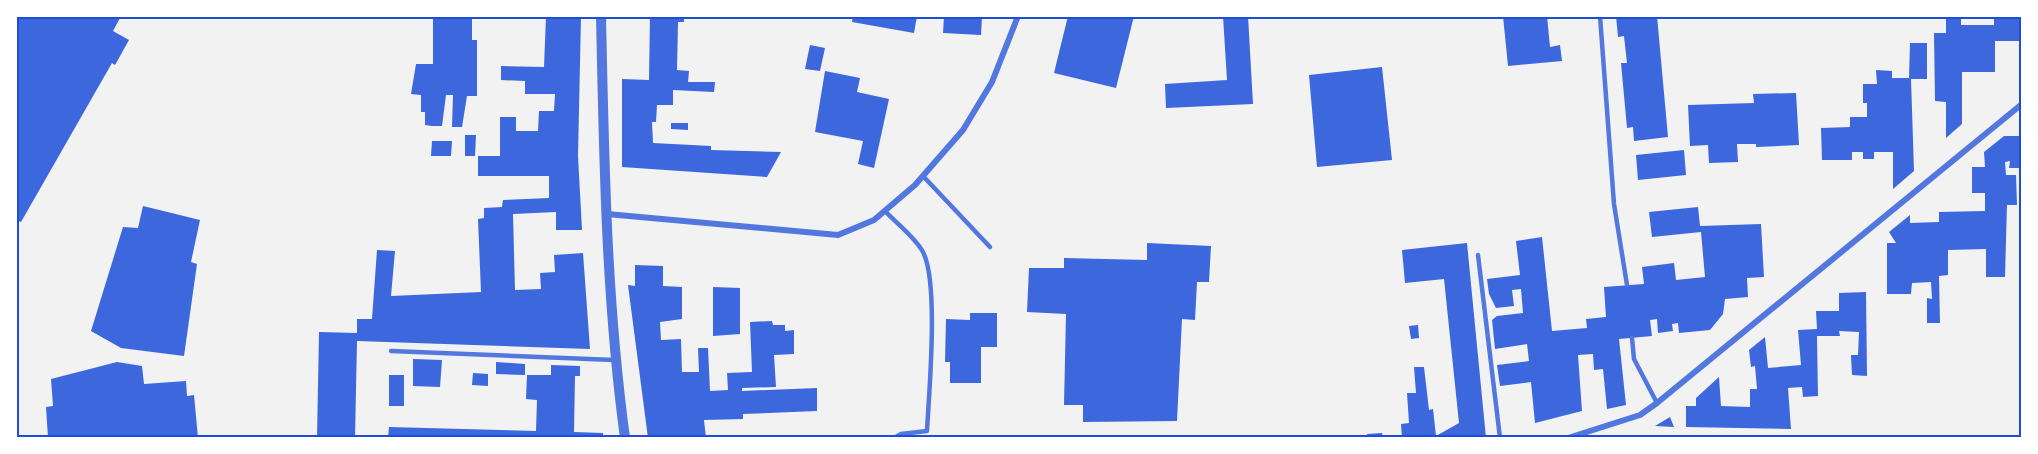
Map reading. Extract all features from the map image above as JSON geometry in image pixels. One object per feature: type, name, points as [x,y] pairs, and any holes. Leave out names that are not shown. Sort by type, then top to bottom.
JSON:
[{"type":"street","points":[[601,16],[614,360],[625,438]]},
{"type":"street","points":[[607,214],[838,235],[874,220],[923,176],[963,130],[992,82],[1018,16]]},
{"type":"street","points":[[1568,438],[1640,415],[1657,403],[2022,104]]},
{"type":"lane","points":[[1600,16],[1614,204],[1627,285]]},
{"type":"lane","points":[[923,176],[990,247]]},
{"type":"lane","points":[[885,211],[922,251],[929,273],[931,307],[927,431],[901,434],[894,438]]},
{"type":"lane","points":[[1478,255],[1500,438]]},
{"type":"lane","points":[[1632,338],[1634,359],[1657,403]]},
{"type":"lane","points":[[391,351],[614,360]]},
{"type":"building","points":[[16,16],[121,16],[113,31],[129,40],[115,65],[112,63],[21,222],[16,220]]},
{"type":"building","points":[[433,16],[472,16],[472,40],[477,40],[477,96],[467,96],[462,127],[452,127],[453,95],[446,95],[442,126],[432,126],[425,125],[425,112],[421,112],[421,95],[411,94],[416,64],[433,64]]},
{"type":"building","points":[[546,16],[581,16],[578,156],[582,230],[556,230],[556,212],[513,214],[515,290],[541,289],[540,273],[555,272],[554,255],[583,253],[590,349],[357,341],[355,438],[317,438],[319,332],[357,333],[357,319],[372,319],[377,250],[395,251],[391,296],[481,292],[478,219],[484,218],[484,208],[502,207],[503,200],[549,198],[549,176],[478,176],[478,156],[500,156],[500,117],[516,117],[516,131],[538,131],[539,111],[554,111],[555,94],[525,94],[525,81],[501,80],[501,66],[544,67]]},
{"type":"building","points":[[650,16],[684,16],[684,22],[678,22],[677,70],[689,71],[688,82],[715,82],[714,92],[673,90],[673,105],[657,105],[656,122],[652,122],[653,143],[711,146],[711,150],[781,152],[767,177],[622,167],[622,79],[649,80]]},
{"type":"building","points":[[853,16],[917,16],[914,33],[852,22]]},
{"type":"building","points":[[944,16],[982,16],[981,35],[943,33]]},
{"type":"building","points":[[1068,16],[1134,16],[1116,88],[1054,73]]},
{"type":"building","points":[[1223,16],[1248,16],[1253,104],[1166,108],[1165,84],[1227,80]]},
{"type":"building","points":[[1503,16],[1547,16],[1550,47],[1560,45],[1562,61],[1508,66]]},
{"type":"building","points":[[1616,16],[1657,16],[1668,137],[1634,141],[1633,127],[1627,128],[1621,63],[1627,63],[1624,36],[1618,37]]},
{"type":"building","points":[[1946,16],[1961,16],[1961,25],[1994,25],[1994,16],[2022,16],[2022,41],[1995,41],[1995,72],[1962,72],[1962,124],[1946,138],[1946,102],[1935,101],[1934,33],[1946,33]]},
{"type":"building","points":[[1910,43],[1927,43],[1927,79],[1911,79],[1914,171],[1893,189],[1893,152],[1874,152],[1874,159],[1863,159],[1863,152],[1852,152],[1852,160],[1822,160],[1821,128],[1850,127],[1850,117],[1867,117],[1867,103],[1863,103],[1863,84],[1877,84],[1876,70],[1892,71],[1892,78],[1909,78]]},
{"type":"building","points":[[810,45],[825,48],[820,71],[805,69]]},
{"type":"building","points":[[1382,67],[1392,160],[1317,167],[1309,75]]},
{"type":"building","points":[[825,71],[860,78],[857,92],[889,99],[874,168],[858,164],[863,141],[815,132]]},
{"type":"building","points":[[1796,93],[1799,145],[1756,147],[1756,144],[1737,144],[1738,162],[1709,163],[1708,145],[1690,146],[1688,105],[1754,103],[1753,94]]},
{"type":"building","points":[[671,123],[688,123],[688,130],[671,129]]},
{"type":"building","points":[[465,135],[476,135],[475,156],[465,156]]},
{"type":"building","points":[[2004,136],[2021,136],[2022,142],[2022,168],[2009,168],[2010,161],[2005,162],[2006,175],[2016,175],[2017,205],[2007,205],[2005,277],[1986,277],[1986,249],[1948,250],[1948,275],[1939,276],[1940,323],[1927,323],[1927,298],[1932,299],[1931,282],[1912,283],[1911,294],[1887,294],[1887,243],[1896,243],[1889,232],[1910,215],[1910,223],[1939,222],[1939,212],[1985,211],[1985,193],[1972,193],[1972,167],[1985,167],[1984,152]]},
{"type":"building","points":[[432,141],[452,141],[451,156],[431,156]]},
{"type":"building","points":[[1684,150],[1686,175],[1638,180],[1636,155]]},
{"type":"building","points":[[143,206],[200,220],[191,262],[197,264],[184,356],[121,348],[91,331],[123,227],[138,228]]},
{"type":"building","points":[[1698,207],[1700,226],[1761,224],[1764,277],[1747,278],[1748,297],[1725,299],[1723,314],[1710,330],[1679,333],[1678,323],[1672,324],[1673,331],[1658,333],[1657,319],[1650,320],[1652,336],[1619,339],[1626,405],[1607,409],[1603,369],[1594,370],[1593,354],[1578,355],[1582,411],[1535,423],[1531,382],[1500,386],[1497,365],[1529,361],[1527,344],[1495,349],[1492,320],[1497,316],[1523,313],[1521,289],[1512,290],[1514,306],[1496,308],[1489,294],[1487,279],[1520,275],[1516,241],[1542,237],[1552,331],[1587,328],[1586,319],[1606,317],[1604,287],[1644,284],[1642,267],[1674,263],[1676,280],[1705,277],[1701,232],[1652,237],[1649,212]]},
{"type":"building","points":[[1147,243],[1211,246],[1209,282],[1197,282],[1195,320],[1182,319],[1177,421],[1083,422],[1083,405],[1064,405],[1066,314],[1027,312],[1029,268],[1064,268],[1064,258],[1147,260]]},
{"type":"building","points":[[1467,243],[1486,438],[1402,438],[1401,424],[1409,423],[1407,393],[1416,393],[1414,367],[1424,367],[1429,410],[1433,409],[1436,436],[1459,423],[1444,279],[1405,283],[1402,250]]},
{"type":"building","points":[[635,265],[663,266],[663,286],[682,287],[682,319],[660,322],[661,340],[681,339],[682,372],[699,372],[698,348],[708,348],[710,391],[728,390],[727,373],[752,372],[750,322],[772,321],[773,325],[785,325],[785,331],[794,330],[794,354],[774,355],[776,387],[742,388],[742,391],[817,388],[817,411],[743,414],[743,419],[704,420],[706,438],[648,438],[628,285],[635,286]]},
{"type":"building","points":[[713,287],[740,288],[740,334],[713,336]]},
{"type":"building","points":[[1866,292],[1867,376],[1852,375],[1851,355],[1858,355],[1859,332],[1839,331],[1840,336],[1817,336],[1818,396],[1803,397],[1802,387],[1788,388],[1791,429],[1686,427],[1686,406],[1696,406],[1696,398],[1719,377],[1721,406],[1750,407],[1750,389],[1757,389],[1755,366],[1751,367],[1749,350],[1765,337],[1768,368],[1801,365],[1798,330],[1817,329],[1816,311],[1839,311],[1839,293]]},
{"type":"building","points":[[970,313],[997,313],[997,347],[981,347],[981,383],[950,383],[950,362],[945,362],[946,319],[970,320]]},
{"type":"building","points":[[1418,325],[1419,338],[1411,339],[1409,326]]},
{"type":"building","points":[[413,359],[442,360],[440,387],[413,386]]},
{"type":"building","points":[[117,362],[142,366],[144,384],[186,381],[187,396],[194,395],[198,438],[48,438],[46,407],[53,406],[51,379]]},
{"type":"building","points":[[496,362],[525,364],[525,375],[496,374]]},
{"type":"building","points":[[551,365],[580,366],[580,376],[575,376],[574,432],[603,433],[603,438],[388,438],[389,427],[536,431],[537,400],[526,399],[527,375],[551,375]]},
{"type":"building","points":[[473,373],[488,374],[488,386],[472,385]]},
{"type":"building","points":[[389,375],[404,375],[404,406],[389,406]]},
{"type":"building","points":[[1670,417],[1674,427],[1655,426]]},
{"type":"building","points":[[1382,433],[1383,438],[1367,438],[1367,434]]}]
